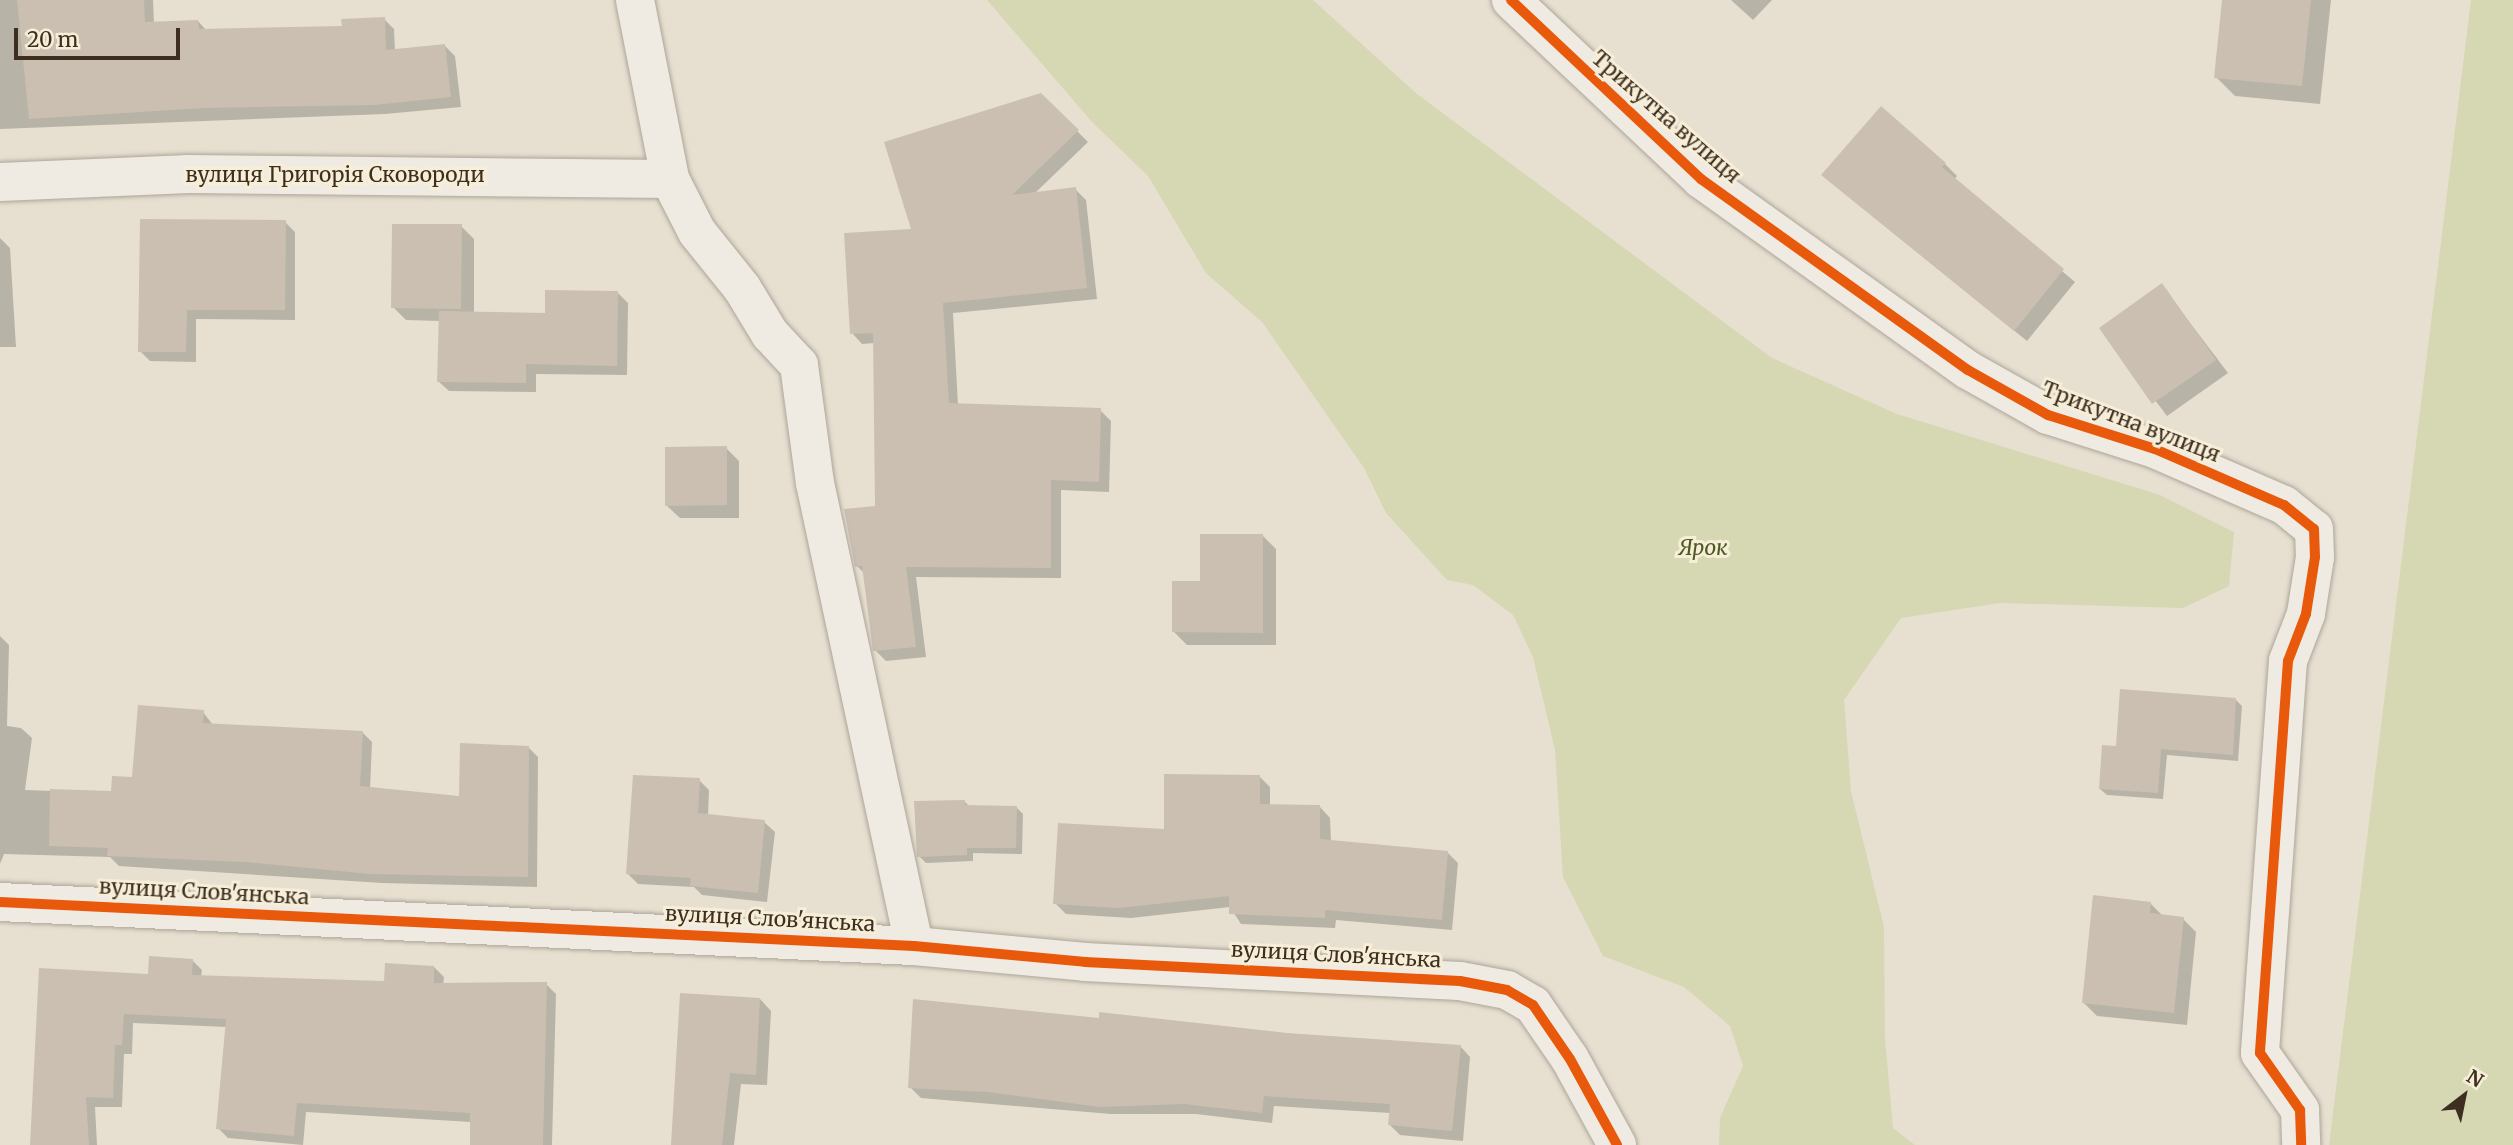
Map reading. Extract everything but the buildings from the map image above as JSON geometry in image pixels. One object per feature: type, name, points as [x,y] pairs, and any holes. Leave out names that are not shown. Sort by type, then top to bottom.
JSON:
[{"type":"street","points":[[635,0],[670,178],[698,232],[742,288],[770,334],[799,365],[815,483],[914,946]]},
{"type":"street","name":"Трикутна вулиця","points":[[1511,0],[1701,179],[1968,370],[2048,415],[2155,449],[2284,505],[2314,529],[2315,557],[2306,614],[2287,661],[2260,1053],[2300,1110],[2301,1145]]},
{"type":"street","name":"вулиця Григорія Сковороди","points":[[0,182],[189,174],[670,178]]},
{"type":"street","name":"вулиця Слов'янська","points":[[0,902],[914,946],[1085,962],[1460,981],[1507,990],[1533,1005],[1570,1059],[1616,1145]]},
{"type":"green space","name":"Ярок","points":[[987,0],[1313,0],[1417,94],[1772,358],[1897,414],[2160,495],[2234,532],[2229,586],[2183,608],[2000,603],[1901,618],[1844,700],[1851,791],[1884,927],[1885,1039],[1893,1128],[1915,1145],[1719,1145],[1720,1118],[1743,1066],[1730,1026],[1684,987],[1603,956],[1563,877],[1555,750],[1533,657],[1513,615],[1473,585],[1447,580],[1386,513],[1364,468],[1262,322],[1206,273],[1148,176],[1092,122]]},
{"type":"green space","points":[[2471,0],[2513,0],[2513,1145],[2329,1145]]},
{"type":"cycle path","points":[[1511,0],[1701,179],[1968,370],[2048,415],[2155,449],[2284,505],[2314,529],[2315,557],[2306,614],[2288,661],[2260,1053],[2300,1110],[2301,1145]]},
{"type":"cycle path","points":[[0,902],[914,946],[1085,962],[1460,981],[1507,990],[1533,1005],[1570,1059],[1617,1145]]}]
